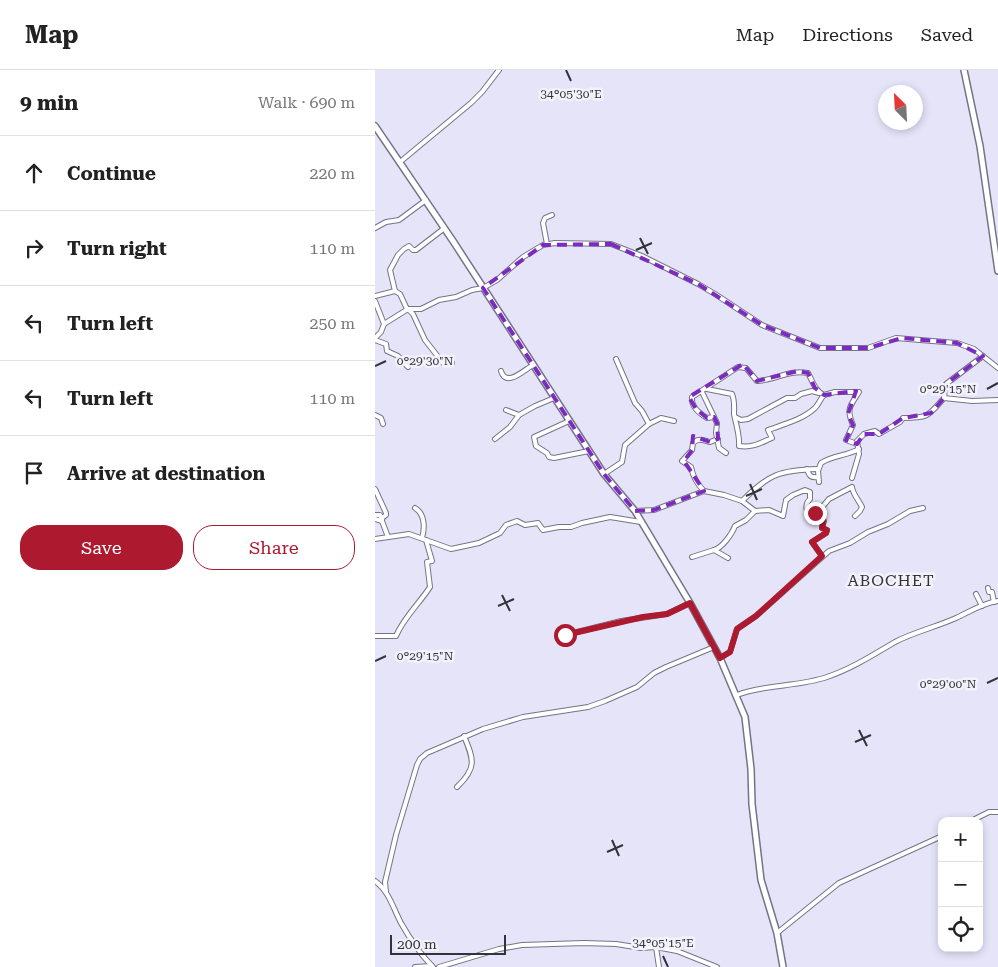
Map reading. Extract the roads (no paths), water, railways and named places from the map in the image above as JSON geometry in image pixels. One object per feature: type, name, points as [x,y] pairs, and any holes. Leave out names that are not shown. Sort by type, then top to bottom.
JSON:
[{"type":"main road","points":[[964,70],[980,146],[998,271]]},
{"type":"main road","points":[[375,126],[444,227],[604,474],[635,511],[690,603],[720,658],[745,717],[751,769],[752,804],[761,880],[777,933],[783,967]]},
{"type":"street","points":[[400,162],[471,103],[499,70]]},
{"type":"street","points":[[375,228],[386,222],[399,220],[426,200]]},
{"type":"street","points":[[547,244],[543,223],[545,218],[552,214]]},
{"type":"street","points":[[444,227],[419,248],[413,250],[409,246],[407,247],[398,256],[390,270],[395,291],[400,294],[413,314],[425,340],[443,363],[452,363]]},
{"type":"street","points":[[408,367],[398,356],[387,351],[386,344],[375,339],[381,332],[384,324],[408,309],[421,309],[439,300],[456,297],[472,290],[483,288],[497,280],[523,256],[547,244],[611,244],[628,250],[715,294],[762,325],[821,348],[868,348],[890,339],[902,338],[957,343],[967,345],[998,368]]},
{"type":"street","points":[[375,296],[395,291]]},
{"type":"street","points":[[375,301],[384,324]]},
{"type":"street","points":[[851,478],[856,465],[859,449],[857,444],[860,436],[875,431],[879,434],[901,422],[903,418],[925,417],[944,398],[946,384],[983,356]]},
{"type":"street","points":[[616,359],[635,402],[642,410],[649,424]]},
{"type":"street","points":[[501,371],[502,375],[506,378],[511,378],[533,365]]},
{"type":"street","points":[[714,417],[707,418],[696,409],[692,402],[693,396],[703,392],[738,367],[745,368],[757,381],[775,379],[797,371],[808,373],[819,393]]},
{"type":"street","points":[[707,388],[732,394],[735,401],[735,417],[740,439],[739,446],[754,447],[772,438],[768,430],[791,423],[810,412],[818,406],[824,395]]},
{"type":"street","points":[[735,417],[741,420],[748,419],[787,398],[795,398],[812,391],[824,395],[835,392],[859,392],[848,414],[853,425],[846,440],[857,444]]},
{"type":"street","points":[[703,392],[717,423],[716,433],[719,448],[726,453]]},
{"type":"street","points":[[495,440],[510,427],[519,415],[554,398]]},
{"type":"street","points":[[944,398],[998,400]]},
{"type":"street","points":[[506,410],[519,415]]},
{"type":"street","points":[[375,415],[381,418],[383,424]]},
{"type":"street","points":[[604,474],[622,462],[625,445],[649,424],[661,418],[674,420]]},
{"type":"street","points":[[569,421],[534,437],[536,446],[547,453],[549,457],[554,458],[589,451]]},
{"type":"street","points":[[718,439],[710,442],[701,439],[695,441],[692,450],[682,461],[691,467],[698,485],[705,490],[742,501],[755,511],[769,510],[783,516],[786,500],[793,495],[805,490],[810,492],[810,499],[806,508],[808,513],[818,512],[829,499],[851,487],[853,494],[862,507],[855,516]]},
{"type":"street","points":[[807,469],[812,478],[819,479],[819,469],[824,460],[833,456],[855,452],[859,449]]},
{"type":"street","points":[[742,501],[771,476],[789,471],[819,469]]},
{"type":"street","points":[[375,489],[386,513],[382,519],[375,519]]},
{"type":"street","points":[[635,511],[654,510],[705,490]]},
{"type":"street","points":[[375,636],[396,636],[402,622],[421,602],[430,588],[427,562],[432,561],[424,539],[421,512],[415,508]]},
{"type":"street","points":[[720,658],[730,652],[737,629],[756,616],[834,547],[849,543],[859,536],[888,524],[910,511],[923,508]]},
{"type":"street","points":[[693,557],[719,549],[733,533],[735,526],[746,520],[755,511]]},
{"type":"street","points":[[818,512],[824,521],[822,528],[827,530],[826,533],[812,542],[822,556]]},
{"type":"street","points":[[375,515],[378,514],[382,519],[388,537]]},
{"type":"street","points":[[375,539],[409,534],[451,549],[479,544],[500,533],[507,525],[517,521],[525,526],[538,523],[543,530],[571,527],[610,518],[641,522]]},
{"type":"street","points":[[714,550],[728,558]]},
{"type":"street","points":[[737,695],[747,691],[791,685],[826,677],[867,659],[914,633],[946,623],[996,601],[988,588]]},
{"type":"street","points":[[976,594],[982,606]]},
{"type":"street","points":[[565,635],[643,617],[667,614],[690,603]]},
{"type":"street","points":[[432,966],[401,924],[386,892],[385,882],[396,835],[420,759],[427,753],[464,736],[523,717],[588,707],[605,701],[637,687],[654,673],[665,667],[714,647]]},
{"type":"street","points":[[457,787],[468,777],[472,768],[471,755],[464,736]]},
{"type":"street","points":[[979,817],[989,812],[998,812]]},
{"type":"street","points":[[777,933],[839,883],[938,838]]},
{"type":"street","points":[[375,881],[386,892]]},
{"type":"street","points":[[439,967],[499,949],[522,945],[601,943],[677,951],[717,967]]},
{"type":"street","points":[[656,948],[659,967]]},
{"type":"street","points":[[415,967],[432,966]]},
{"type":"district","name":"ABOCHET","points":[[891,580]]}]
